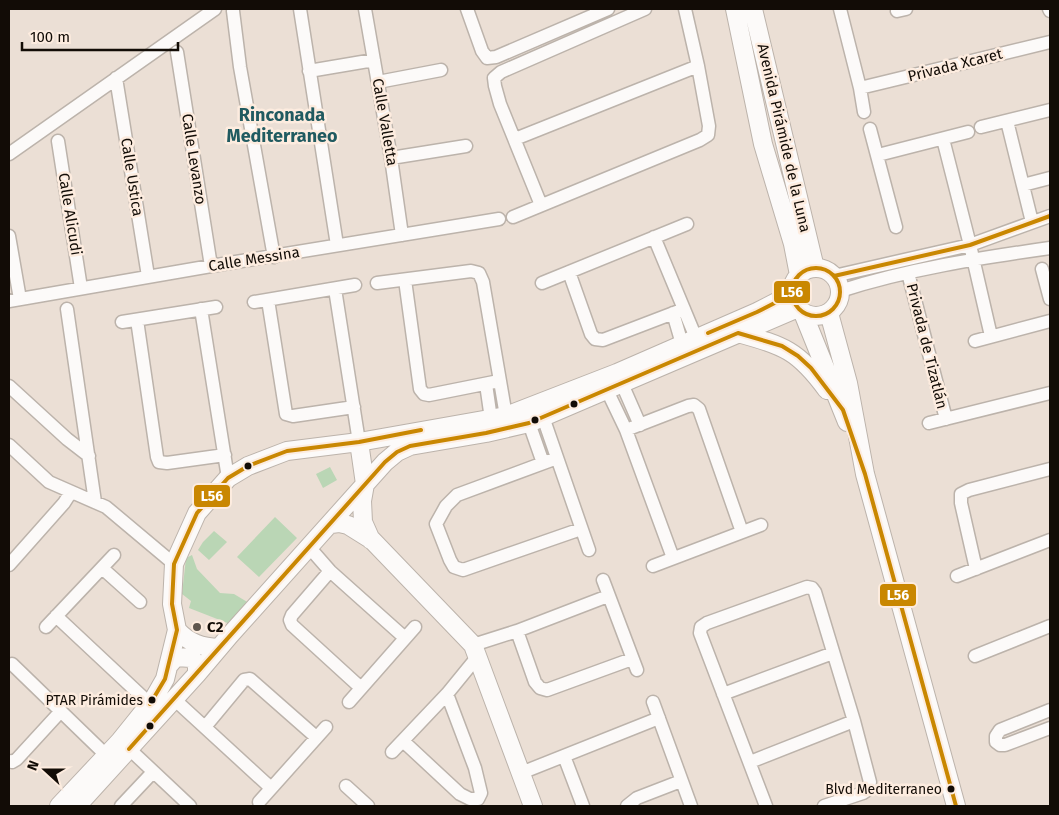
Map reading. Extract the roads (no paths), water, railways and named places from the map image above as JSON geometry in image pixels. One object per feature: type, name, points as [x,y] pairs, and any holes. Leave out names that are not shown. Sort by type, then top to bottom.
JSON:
[{"type":"street","points":[[9,154],[215,9]]},
{"type":"street","points":[[300,9],[338,245]]},
{"type":"street","name":"Calle Valletta","points":[[366,9],[402,235]]},
{"type":"street","points":[[467,9],[482,50],[487,58],[496,57],[608,9]]},
{"type":"street","points":[[541,205],[500,104],[494,86],[494,78],[501,72],[645,9]]},
{"type":"street","points":[[514,217],[708,135],[709,126],[685,9]]},
{"type":"street","name":"Avenida Pirámide de la Luna","points":[[735,9],[762,144],[793,244],[799,275]]},
{"type":"street","name":"Avenida Pirámide de la Luna","points":[[753,9],[815,268]]},
{"type":"street","points":[[840,9],[860,88],[864,112]]},
{"type":"street","points":[[233,11],[240,67],[274,257]]},
{"type":"street","name":"Privada Xcaret","points":[[860,88],[1050,42]]},
{"type":"street","name":"Calle Levanzo","points":[[177,52],[210,266]]},
{"type":"street","points":[[309,71],[374,60]]},
{"type":"street","points":[[515,139],[698,66]]},
{"type":"street","points":[[378,82],[441,70]]},
{"type":"street","name":"Calle Ustica","points":[[116,78],[148,276]]},
{"type":"street","points":[[981,127],[1050,110]]},
{"type":"street","points":[[1007,121],[1032,222]]},
{"type":"street","points":[[870,129],[896,227]]},
{"type":"street","points":[[878,155],[968,132]]},
{"type":"street","points":[[943,139],[991,336]]},
{"type":"street","name":"Calle Alicudi","points":[[58,141],[81,288]]},
{"type":"street","points":[[391,158],[466,146]]},
{"type":"street","points":[[1023,185],[1050,178]]},
{"type":"street","points":[[837,283],[970,245],[1050,216]]},
{"type":"street","name":"Calle Messina","points":[[14,300],[148,276],[499,220]]},
{"type":"street","points":[[542,283],[687,224]]},
{"type":"street","points":[[9,236],[14,300]]},
{"type":"street","points":[[654,237],[689,341]]},
{"type":"street","points":[[837,283],[869,282],[973,259],[1050,248]]},
{"type":"street","points":[[59,806],[107,756],[129,749],[150,704],[165,679],[170,664],[176,630],[172,604],[174,564],[197,514],[228,478],[248,466],[287,451],[359,442],[498,417],[615,389],[689,341],[757,312],[798,305],[812,316],[829,313],[837,303],[837,283],[826,270],[815,268],[806,270],[795,280],[798,305],[843,410],[865,474],[956,806]]},
{"type":"street","points":[[1042,268],[1050,299]]},
{"type":"street","points":[[378,283],[471,271],[479,273],[483,282],[499,384],[498,417]]},
{"type":"street","points":[[569,272],[591,334],[595,339],[603,340],[680,314]]},
{"type":"street","name":"Privada de Tizatlán","points":[[908,273],[946,419]]},
{"type":"street","points":[[405,280],[420,389],[424,394],[429,395],[499,384]]},
{"type":"street","points":[[254,302],[355,285]]},
{"type":"street","points":[[335,289],[365,484],[362,501],[363,522],[372,540]]},
{"type":"street","points":[[268,300],[286,414],[294,416],[355,412]]},
{"type":"street","points":[[77,806],[365,484],[397,452],[410,446],[538,426],[798,305]]},
{"type":"street","points":[[122,322],[216,307]]},
{"type":"street","points":[[67,309],[95,502]]},
{"type":"street","points":[[202,309],[228,478]]},
{"type":"street","points":[[829,313],[848,383],[865,474]]},
{"type":"street","points":[[137,320],[159,462],[167,463],[226,457]]},
{"type":"street","points":[[974,341],[1050,321]]},
{"type":"street","points":[[738,333],[782,346],[798,356],[812,368],[843,410]]},
{"type":"street","points":[[9,383],[67,439],[89,456]]},
{"type":"street","points":[[486,386],[498,417]]},
{"type":"street","points":[[615,389],[640,424]]},
{"type":"street","points":[[615,389],[626,430],[673,558]]},
{"type":"street","points":[[929,423],[1050,393]]},
{"type":"street","points":[[626,430],[688,406],[694,405],[699,409],[742,532]]},
{"type":"street","points":[[538,426],[557,458],[589,550]]},
{"type":"street","points":[[538,426],[543,463]]},
{"type":"street","points":[[10,449],[49,482],[106,507],[174,564]]},
{"type":"street","points":[[557,458],[457,495],[446,506],[436,524],[454,567],[463,570],[581,529]]},
{"type":"street","points":[[976,569],[961,503],[961,494],[968,490],[1050,469]]},
{"type":"street","points":[[9,565],[64,503],[70,492]]},
{"type":"street","points":[[331,524],[348,524],[372,540],[475,650],[534,806]]},
{"type":"street","points":[[653,566],[761,526]]},
{"type":"street","points":[[957,576],[1050,540]]},
{"type":"street","points":[[309,547],[330,571],[405,638]]},
{"type":"street","points":[[46,627],[114,555]]},
{"type":"street","points":[[102,568],[140,602]]},
{"type":"street","points":[[330,571],[292,615],[290,620],[292,625],[361,688]]},
{"type":"street","points":[[517,630],[535,682],[540,688],[547,690],[635,665],[603,580]]},
{"type":"street","points":[[766,806],[700,634],[701,627],[707,623],[807,587],[812,588],[815,592],[854,721],[870,782],[869,788],[863,793],[824,806]]},
{"type":"street","points":[[392,752],[447,694],[475,650],[517,630],[608,596]]},
{"type":"street","points":[[56,616],[150,704]]},
{"type":"street","points":[[974,656],[1050,626]]},
{"type":"street","points":[[349,702],[415,627]]},
{"type":"street","points":[[176,630],[193,643],[205,648],[219,648]]},
{"type":"street","points":[[723,694],[833,653]]},
{"type":"street","points":[[170,664],[176,657],[191,658],[196,664],[197,674]]},
{"type":"street","points":[[13,662],[107,756]]},
{"type":"street","points":[[205,727],[244,680],[250,679],[316,737]]},
{"type":"street","points":[[403,741],[460,794],[470,800],[478,799],[481,793],[475,768],[447,694]]},
{"type":"street","points":[[174,699],[271,788]]},
{"type":"street","points":[[653,702],[691,806]]},
{"type":"street","points":[[1050,710],[1000,730],[996,736],[996,742],[1005,746],[1050,728]]},
{"type":"street","points":[[9,761],[12,762],[17,759],[61,712]]},
{"type":"street","points":[[522,773],[659,718]]},
{"type":"street","points":[[750,762],[854,721]]},
{"type":"street","points":[[259,802],[326,727]]},
{"type":"street","points":[[129,749],[190,806]]},
{"type":"street","points":[[564,756],[583,806]]},
{"type":"street","points":[[121,806],[153,772]]},
{"type":"street","points":[[627,806],[637,798],[681,781]]},
{"type":"street","points":[[346,786],[354,802],[368,806]]},
{"type":"place","name":"C2","points":[[197,627]]},
{"type":"place","name":"PTAR Pirámides","points":[[152,700]]},
{"type":"place","name":"Blvd Mediterraneo","points":[[951,789]]},
{"type":"district","name":"Rinconada Mediterraneo","points":[[282,125]]}]
